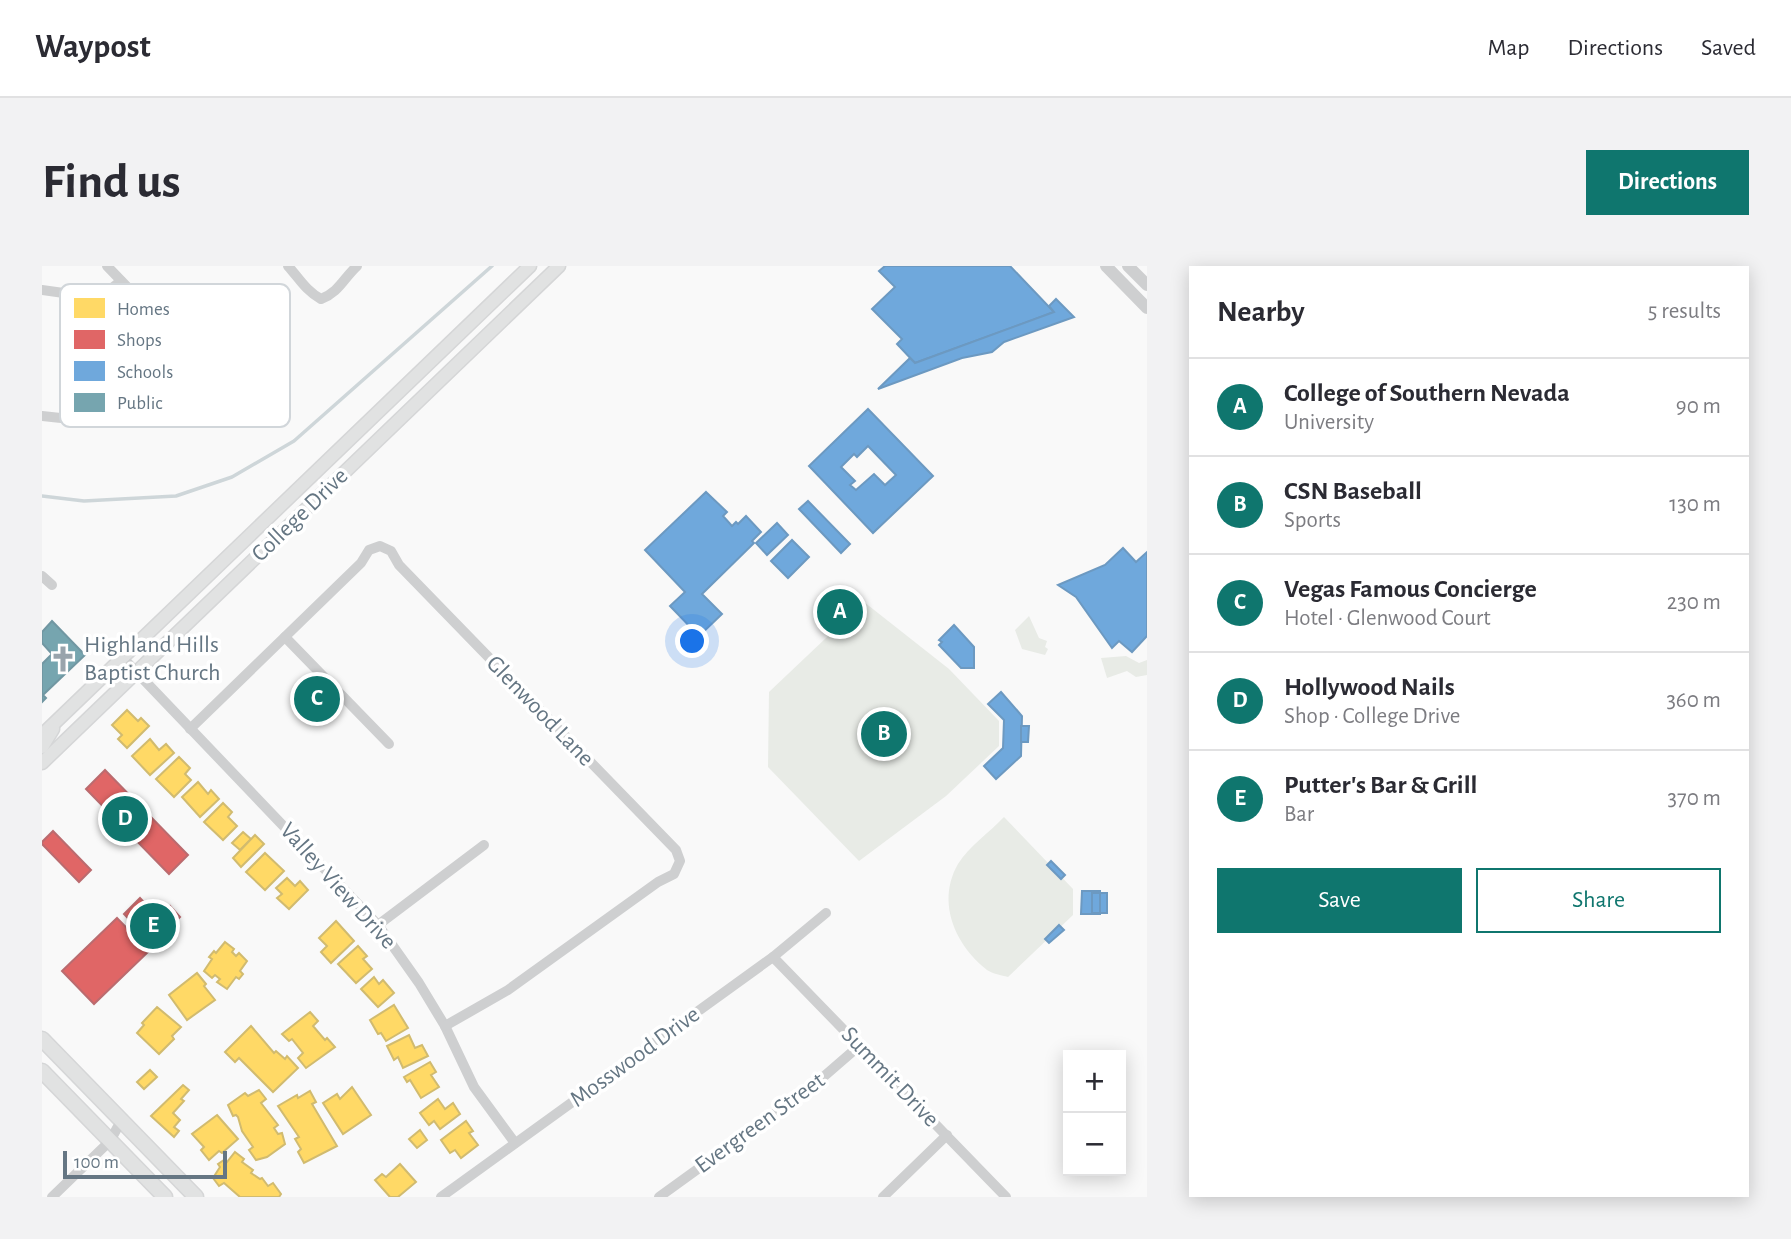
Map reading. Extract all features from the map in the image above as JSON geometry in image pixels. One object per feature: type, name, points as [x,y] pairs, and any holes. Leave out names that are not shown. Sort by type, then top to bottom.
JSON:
[{"type":"main road","name":"College Drive","points":[[42,735],[530,266]]},
{"type":"main road","name":"College Drive","points":[[42,763],[559,266]]},
{"type":"main road","points":[[423,368],[438,383]]},
{"type":"main road","points":[[410,380],[424,396]]},
{"type":"main road","points":[[42,747],[55,722]]},
{"type":"main road","points":[[42,1039],[196,1197]]},
{"type":"main road","points":[[42,1071],[165,1197]]},
{"type":"street","points":[[107,266],[124,284]]},
{"type":"street","points":[[288,266],[309,292],[321,299],[335,293],[357,266]]},
{"type":"street","points":[[1106,266],[1147,308]]},
{"type":"street","points":[[1128,266],[1143,281],[1128,288]]},
{"type":"street","points":[[117,284],[121,281]]},
{"type":"street","points":[[42,290],[60,293]]},
{"type":"street","points":[[42,416],[60,418]]},
{"type":"street","name":"Glenwood Lane","points":[[190,729],[361,563],[369,550],[380,546],[391,551],[398,565],[676,850],[681,862],[674,874],[508,990],[445,1026]]},
{"type":"street","points":[[42,576],[52,585]]},
{"type":"street","points":[[285,637],[389,744]]},
{"type":"street","name":"Valley View Drive","points":[[123,658],[377,925],[419,983],[445,1026],[474,1087],[515,1143]]},
{"type":"street","points":[[377,925],[484,845]]},
{"type":"street","name":"Mosswood Drive","points":[[441,1197],[773,957],[826,913]]},
{"type":"street","name":"Summit Drive","points":[[773,957],[1006,1197]]},
{"type":"street","name":"Evergreen Street","points":[[659,1197],[814,1085],[859,1046]]},
{"type":"street","points":[[52,1197],[110,1141],[121,1121]]},
{"type":"street","points":[[883,1197],[947,1135]]},
{"type":"shaded area","points":[[864,602],[949,669],[999,721],[999,746],[946,796],[859,861],[768,767],[769,692]]},
{"type":"shaded area","points":[[1029,616],[1039,638],[1047,641],[1045,647],[1048,649],[1045,655],[1022,649],[1015,630]]},
{"type":"shaded area","points":[[1126,656],[1139,663],[1147,660],[1147,675],[1136,677],[1127,671],[1107,678],[1101,658]]},
{"type":"shaded area","points":[[1004,817],[1073,889],[1073,915],[1008,977],[989,971],[976,960],[958,935],[949,908],[952,878],[958,864]]},
{"type":"building: Homes","points":[[127,710],[138,721],[141,718],[149,726],[127,748],[118,739],[122,735],[112,725]]},
{"type":"building: Homes","points":[[150,739],[159,750],[166,744],[174,753],[150,775],[132,756]]},
{"type":"building: Homes","points":[[179,757],[190,768],[185,774],[191,780],[174,797],[156,779]]},
{"type":"building: Homes","points":[[198,782],[208,794],[211,790],[219,799],[200,817],[182,797]]},
{"type":"building: Homes","points":[[223,803],[232,812],[228,817],[237,826],[223,840],[204,822]]},
{"type":"building: Homes","points":[[243,832],[251,839],[240,850],[232,843]]},
{"type":"building: Homes","points":[[255,835],[264,844],[241,867],[233,858]]},
{"type":"building: Homes","points":[[265,853],[284,871],[265,890],[246,872]]},
{"type":"building: Homes","points":[[287,878],[295,886],[300,881],[308,890],[289,909],[277,898],[282,894],[276,888]]},
{"type":"building: Homes","points":[[336,921],[354,941],[331,963],[321,952],[327,946],[319,938]]},
{"type":"building: Homes","points":[[225,942],[234,949],[232,952],[236,956],[239,953],[247,961],[240,971],[243,974],[239,979],[236,977],[227,989],[217,982],[220,979],[215,975],[212,978],[204,971],[212,959],[209,957]]},
{"type":"building: Homes","points":[[358,946],[367,956],[363,959],[372,969],[356,983],[338,964]]},
{"type":"building: Homes","points":[[197,973],[215,1000],[187,1020],[169,995]]},
{"type":"building: Homes","points":[[374,977],[379,984],[383,980],[394,993],[378,1007],[361,989]]},
{"type":"building: Homes","points":[[394,1005],[408,1028],[386,1041],[381,1033],[378,1034],[370,1020]]},
{"type":"building: Homes","points":[[157,1007],[181,1027],[172,1036],[174,1039],[159,1054],[137,1033],[144,1025],[142,1023]]},
{"type":"building: Homes","points":[[310,1012],[318,1021],[313,1026],[335,1047],[306,1068],[298,1058],[303,1053],[292,1039],[289,1041],[282,1034]]},
{"type":"building: Homes","points":[[251,1026],[274,1053],[276,1051],[285,1059],[287,1056],[298,1068],[273,1092],[239,1058],[235,1062],[225,1052]]},
{"type":"building: Homes","points":[[409,1035],[415,1048],[422,1045],[428,1056],[403,1068],[398,1057],[394,1060],[387,1046]]},
{"type":"building: Homes","points":[[430,1062],[436,1072],[431,1075],[439,1087],[421,1098],[410,1080],[407,1082],[404,1077]]},
{"type":"building: Homes","points":[[150,1070],[157,1077],[144,1089],[137,1082]]},
{"type":"building: Homes","points":[[183,1085],[189,1090],[181,1099],[184,1101],[173,1113],[180,1120],[174,1127],[179,1131],[174,1137],[151,1116]]},
{"type":"building: Homes","points":[[352,1087],[371,1115],[343,1134],[323,1103],[337,1094],[340,1099]]},
{"type":"building: Homes","points":[[259,1090],[266,1099],[261,1103],[278,1125],[274,1128],[278,1134],[282,1133],[285,1144],[267,1157],[256,1160],[249,1150],[253,1147],[242,1131],[238,1117],[233,1116],[228,1105],[245,1093],[248,1096]]},
{"type":"building: Homes","points":[[310,1091],[316,1102],[312,1104],[337,1146],[304,1163],[298,1152],[301,1149],[295,1139],[299,1137],[278,1106]]},
{"type":"building: Homes","points":[[438,1099],[445,1109],[453,1103],[460,1114],[440,1129],[434,1121],[429,1125],[420,1113]]},
{"type":"building: Homes","points":[[217,1115],[238,1139],[209,1160],[201,1150],[204,1147],[192,1134]]},
{"type":"building: Homes","points":[[466,1121],[473,1131],[469,1133],[478,1145],[461,1158],[455,1150],[450,1153],[441,1140]]},
{"type":"building: Homes","points":[[420,1130],[427,1140],[417,1148],[409,1139]]},
{"type":"building: Homes","points":[[235,1152],[244,1159],[242,1162],[253,1170],[251,1173],[262,1178],[268,1186],[273,1183],[281,1194],[279,1197],[240,1197],[224,1183],[219,1186],[213,1178],[220,1167],[218,1164],[224,1160],[227,1162]]},
{"type":"building: Homes","points":[[400,1164],[416,1182],[398,1197],[390,1197],[375,1180],[382,1174],[386,1177]]},
{"type":"building: Shops","points":[[105,770],[188,855],[169,874],[86,789]]},
{"type":"building: Shops","points":[[53,831],[91,870],[79,882],[42,844]]},
{"type":"building: Shops","points":[[140,898],[158,917],[170,906],[180,917],[162,935],[164,938],[155,947],[124,914]]},
{"type":"building: Shops","points":[[117,918],[149,951],[94,1004],[62,971]]},
{"type":"building: Schools","points":[[885,266],[1010,266],[1054,312],[915,363],[897,344],[902,339],[872,309],[895,287],[879,271]]},
{"type":"building: Schools","points":[[1056,299],[1074,317],[1004,342],[992,352],[962,358],[878,389],[910,358],[915,363],[1054,312],[1049,306]]},
{"type":"building: Schools","points":[[868,409],[933,476],[873,533],[809,466]],"holes":[[[868,446],[896,475],[885,485],[874,474],[856,490],[850,485],[855,481],[841,467],[854,454],[857,457]]]},
{"type":"building: Schools","points":[[706,492],[727,512],[723,516],[732,526],[746,516],[761,532],[752,541],[754,543],[702,594],[722,614],[699,636],[670,606],[685,592],[645,550]]},
{"type":"building: Schools","points":[[808,501],[850,544],[841,553],[799,509]]},
{"type":"building: Schools","points":[[777,523],[788,535],[767,555],[756,543]]},
{"type":"building: Schools","points":[[792,540],[809,557],[788,578],[771,561]]},
{"type":"building: Schools","points":[[1123,548],[1136,562],[1147,552],[1147,636],[1132,652],[1119,641],[1112,648],[1076,597],[1058,585],[1105,565]]},
{"type":"building: Schools","points":[[954,625],[974,647],[974,668],[961,668],[939,645],[942,642],[939,640]]},
{"type":"building: Schools","points":[[1001,692],[1022,716],[1021,756],[996,779],[984,766],[1003,748],[1004,720],[988,704]]},
{"type":"building: Schools","points":[[1021,726],[1029,726],[1028,742],[1021,742]]},
{"type":"building: Schools","points":[[1051,861],[1065,875],[1061,879],[1047,865]]},
{"type":"building: Schools","points":[[1082,891],[1100,891],[1100,914],[1081,914]]},
{"type":"building: Schools","points":[[1092,893],[1100,893],[1100,913],[1092,913]]},
{"type":"building: Schools","points":[[1100,893],[1107,893],[1107,913],[1100,913]]},
{"type":"building: Schools","points":[[1059,925],[1064,930],[1049,943],[1045,939]]},
{"type":"building: Public","name":"Highland Hills Baptist Church","points":[[52,621],[85,655],[43,695],[46,698],[42,702],[42,664],[52,654],[42,643],[42,632]]},
{"type":"waterway","points":[[42,496],[84,501],[176,496],[232,477],[294,441],[492,266]]},
{"type":"place","name":"College of Southern Nevada","points":[[840,612]]},
{"type":"place","name":"Highland Hills Baptist Church","points":[[63,659]]},
{"type":"place","name":"Vegas Famous Concierge","points":[[317,699]]},
{"type":"place","name":"CSN Baseball","points":[[884,734]]},
{"type":"place","name":"Hollywood Nails","points":[[125,819]]},
{"type":"place","name":"Putter's Bar & Grill","points":[[153,926]]}]
